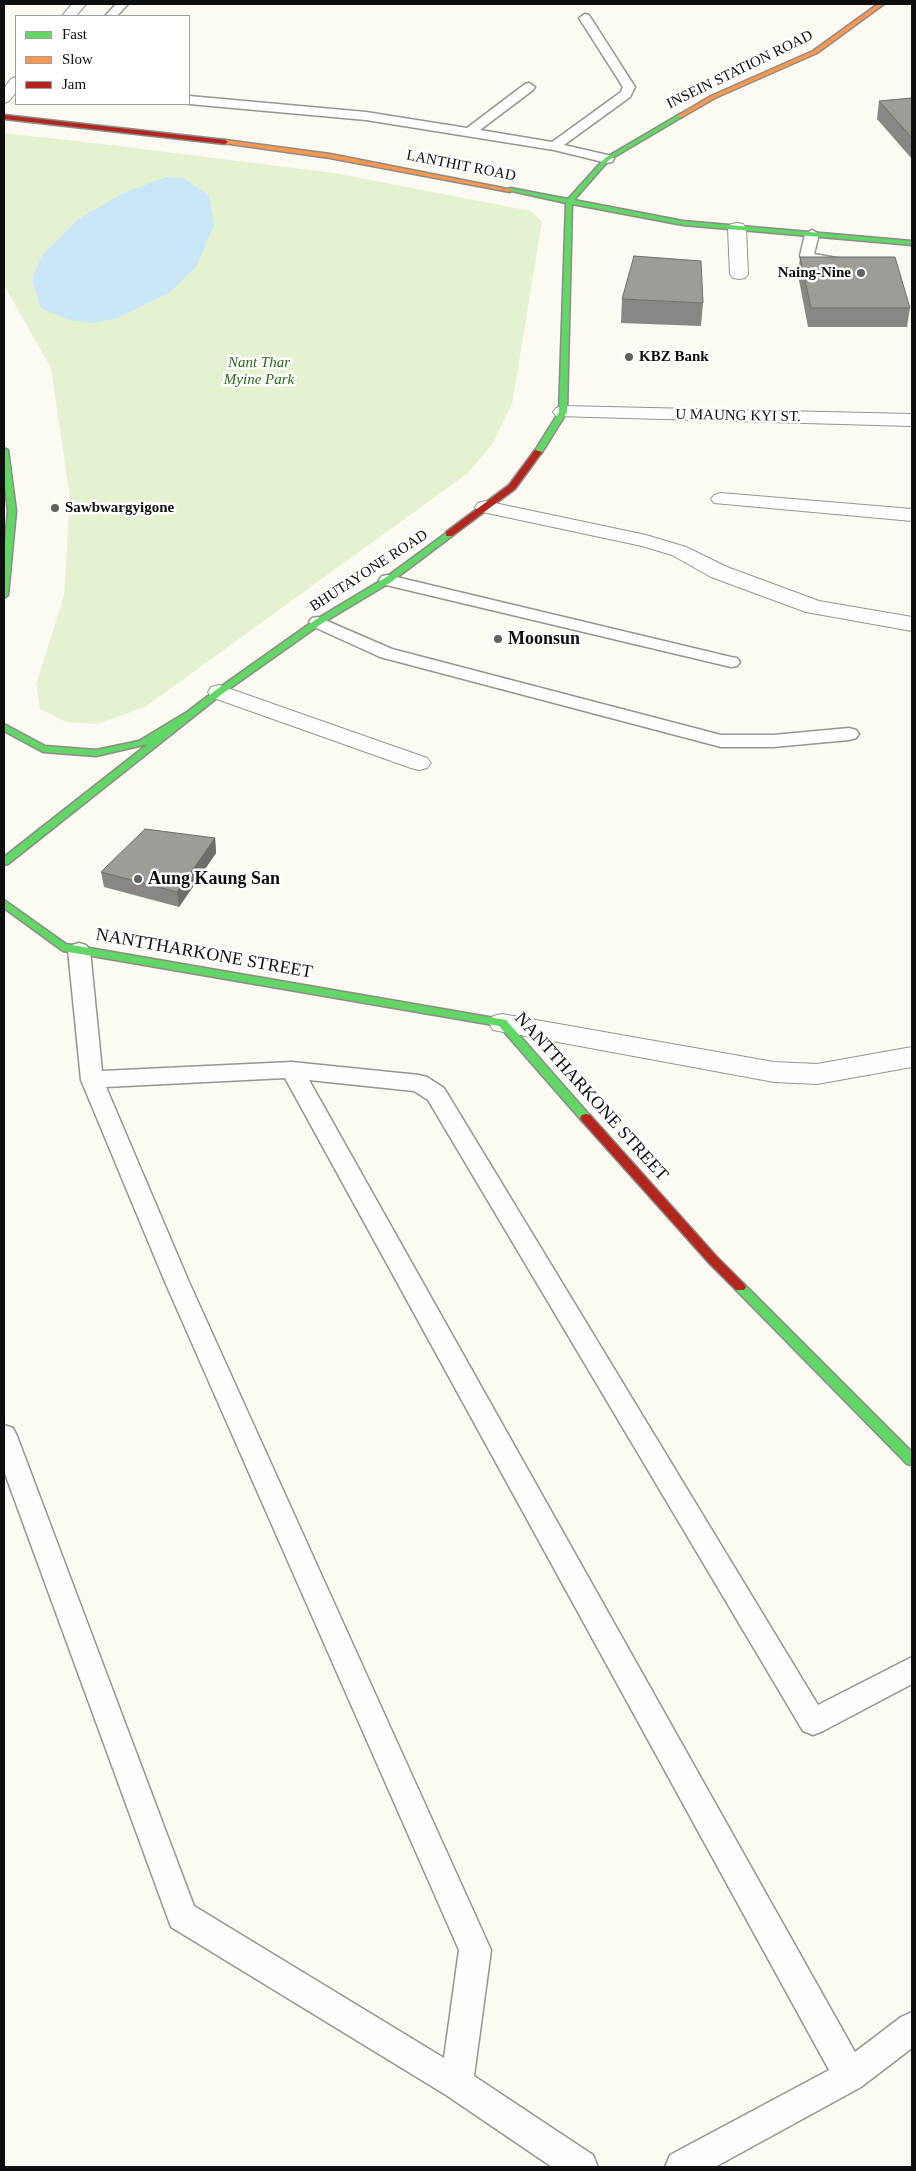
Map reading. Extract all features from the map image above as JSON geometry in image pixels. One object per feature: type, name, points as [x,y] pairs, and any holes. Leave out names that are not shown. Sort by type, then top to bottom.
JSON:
[{"type":"main road","name":"INSEIN STATION ROAD","points":[[569,202],[607,159],[713,98],[815,52],[881,4]]},
{"type":"main road","name":"LANTHIT ROAD","points":[[4,117],[156,133],[330,156],[683,223],[912,243]]},
{"type":"main road","name":"BHUTAYONE ROAD","points":[[4,862],[219,692],[318,622],[388,580],[512,487],[538,453],[563,412],[569,202]]},
{"type":"main road","points":[[4,450],[12,511],[4,595]]},
{"type":"main road","points":[[4,726],[43,749],[96,753],[142,743],[188,715]]},
{"type":"main road","name":"NANTTHARKONE STREET","points":[[4,903],[63,948],[502,1023],[713,1260],[912,1460]]},
{"type":"street","points":[[70,15],[79,4]]},
{"type":"street","points":[[4,98],[15,83]]},
{"type":"street","points":[[737,228],[739,274]]},
{"type":"street","name":"U MAUNG KYI ST.","points":[[563,412],[912,420]]},
{"type":"street","points":[[721,499],[912,515]]},
{"type":"street","points":[[485,507],[646,541],[679,551],[719,572],[814,606],[912,624]]},
{"type":"street","points":[[219,692],[419,763]]},
{"type":"street","points":[[502,1023],[774,1072],[817,1074],[912,1057]]},
{"type":"lane","points":[[111,15],[122,4]]},
{"type":"lane","points":[[554,146],[626,94],[629,87],[585,18]]},
{"type":"lane","points":[[470,132],[529,87]]},
{"type":"lane","points":[[190,100],[366,116],[554,146],[607,159]]},
{"type":"lane","points":[[812,234],[807,256],[814,260],[850,263]]},
{"type":"lane","points":[[388,580],[731,662]]},
{"type":"lane","points":[[318,622],[386,653],[721,741],[773,741],[849,734]]},
{"type":"lane","points":[[79,950],[92,1080],[177,1282],[475,1950],[457,2084]]},
{"type":"lane","points":[[92,1080],[292,1070],[419,1083],[436,1094],[813,1722],[912,1670]]},
{"type":"lane","points":[[292,1070],[850,2076]]},
{"type":"lane","points":[[4,1436],[182,1916],[457,2084],[581,2167]]},
{"type":"lane","points":[[682,2167],[850,2076],[912,2028]]},
{"type":"green space","name":"Nant Thar Myine Park","points":[[4,133],[334,173],[531,211],[542,222],[512,404],[493,443],[468,473],[145,707],[97,724],[66,722],[40,709],[36,684],[64,596],[70,498],[51,368],[4,285]]},
{"type":"water","points":[[166,177],[183,178],[209,195],[214,225],[196,267],[169,293],[118,318],[94,323],[69,320],[41,308],[32,280],[42,255],[77,220],[123,193]]},
{"type":"building","points":[[912,98],[912,138],[879,101]]},
{"type":"building","points":[[634,256],[701,261],[703,303],[622,299]]},
{"type":"building","points":[[800,257],[895,257],[910,308],[811,308]]},
{"type":"building","points":[[145,829],[215,838],[177,892],[101,872]]},
{"type":"traffic: fast","points":[[538,452],[563,412],[569,202],[607,159],[680,116]]},
{"type":"traffic: fast","points":[[510,190],[683,223],[912,243]]},
{"type":"traffic: fast","points":[[4,450],[12,511],[4,595]]},
{"type":"traffic: fast","points":[[4,862],[219,692],[318,622],[388,580],[449,534]]},
{"type":"traffic: fast","points":[[4,727],[43,749],[96,753],[142,743],[188,715]]},
{"type":"traffic: fast","points":[[4,903],[63,947],[502,1023],[586,1118]]},
{"type":"traffic: fast","points":[[740,1287],[912,1460]]},
{"type":"traffic: slow","points":[[680,116],[713,97],[815,52],[881,4]]},
{"type":"traffic: slow","points":[[225,142],[330,156],[510,190]]},
{"type":"traffic: jam","points":[[4,117],[225,142]]},
{"type":"traffic: jam","points":[[449,534],[512,487],[538,452]]},
{"type":"traffic: jam","points":[[586,1118],[713,1260],[740,1287]]},
{"type":"place","name":"Naing-Nine","points":[[861,273]]},
{"type":"place","name":"KBZ Bank","points":[[629,357]]},
{"type":"place","name":"Sawbwargyigone","points":[[55,508]]},
{"type":"place","name":"Moonsun","points":[[498,639]]},
{"type":"place","name":"Aung Kaung San","points":[[138,879]]}]
